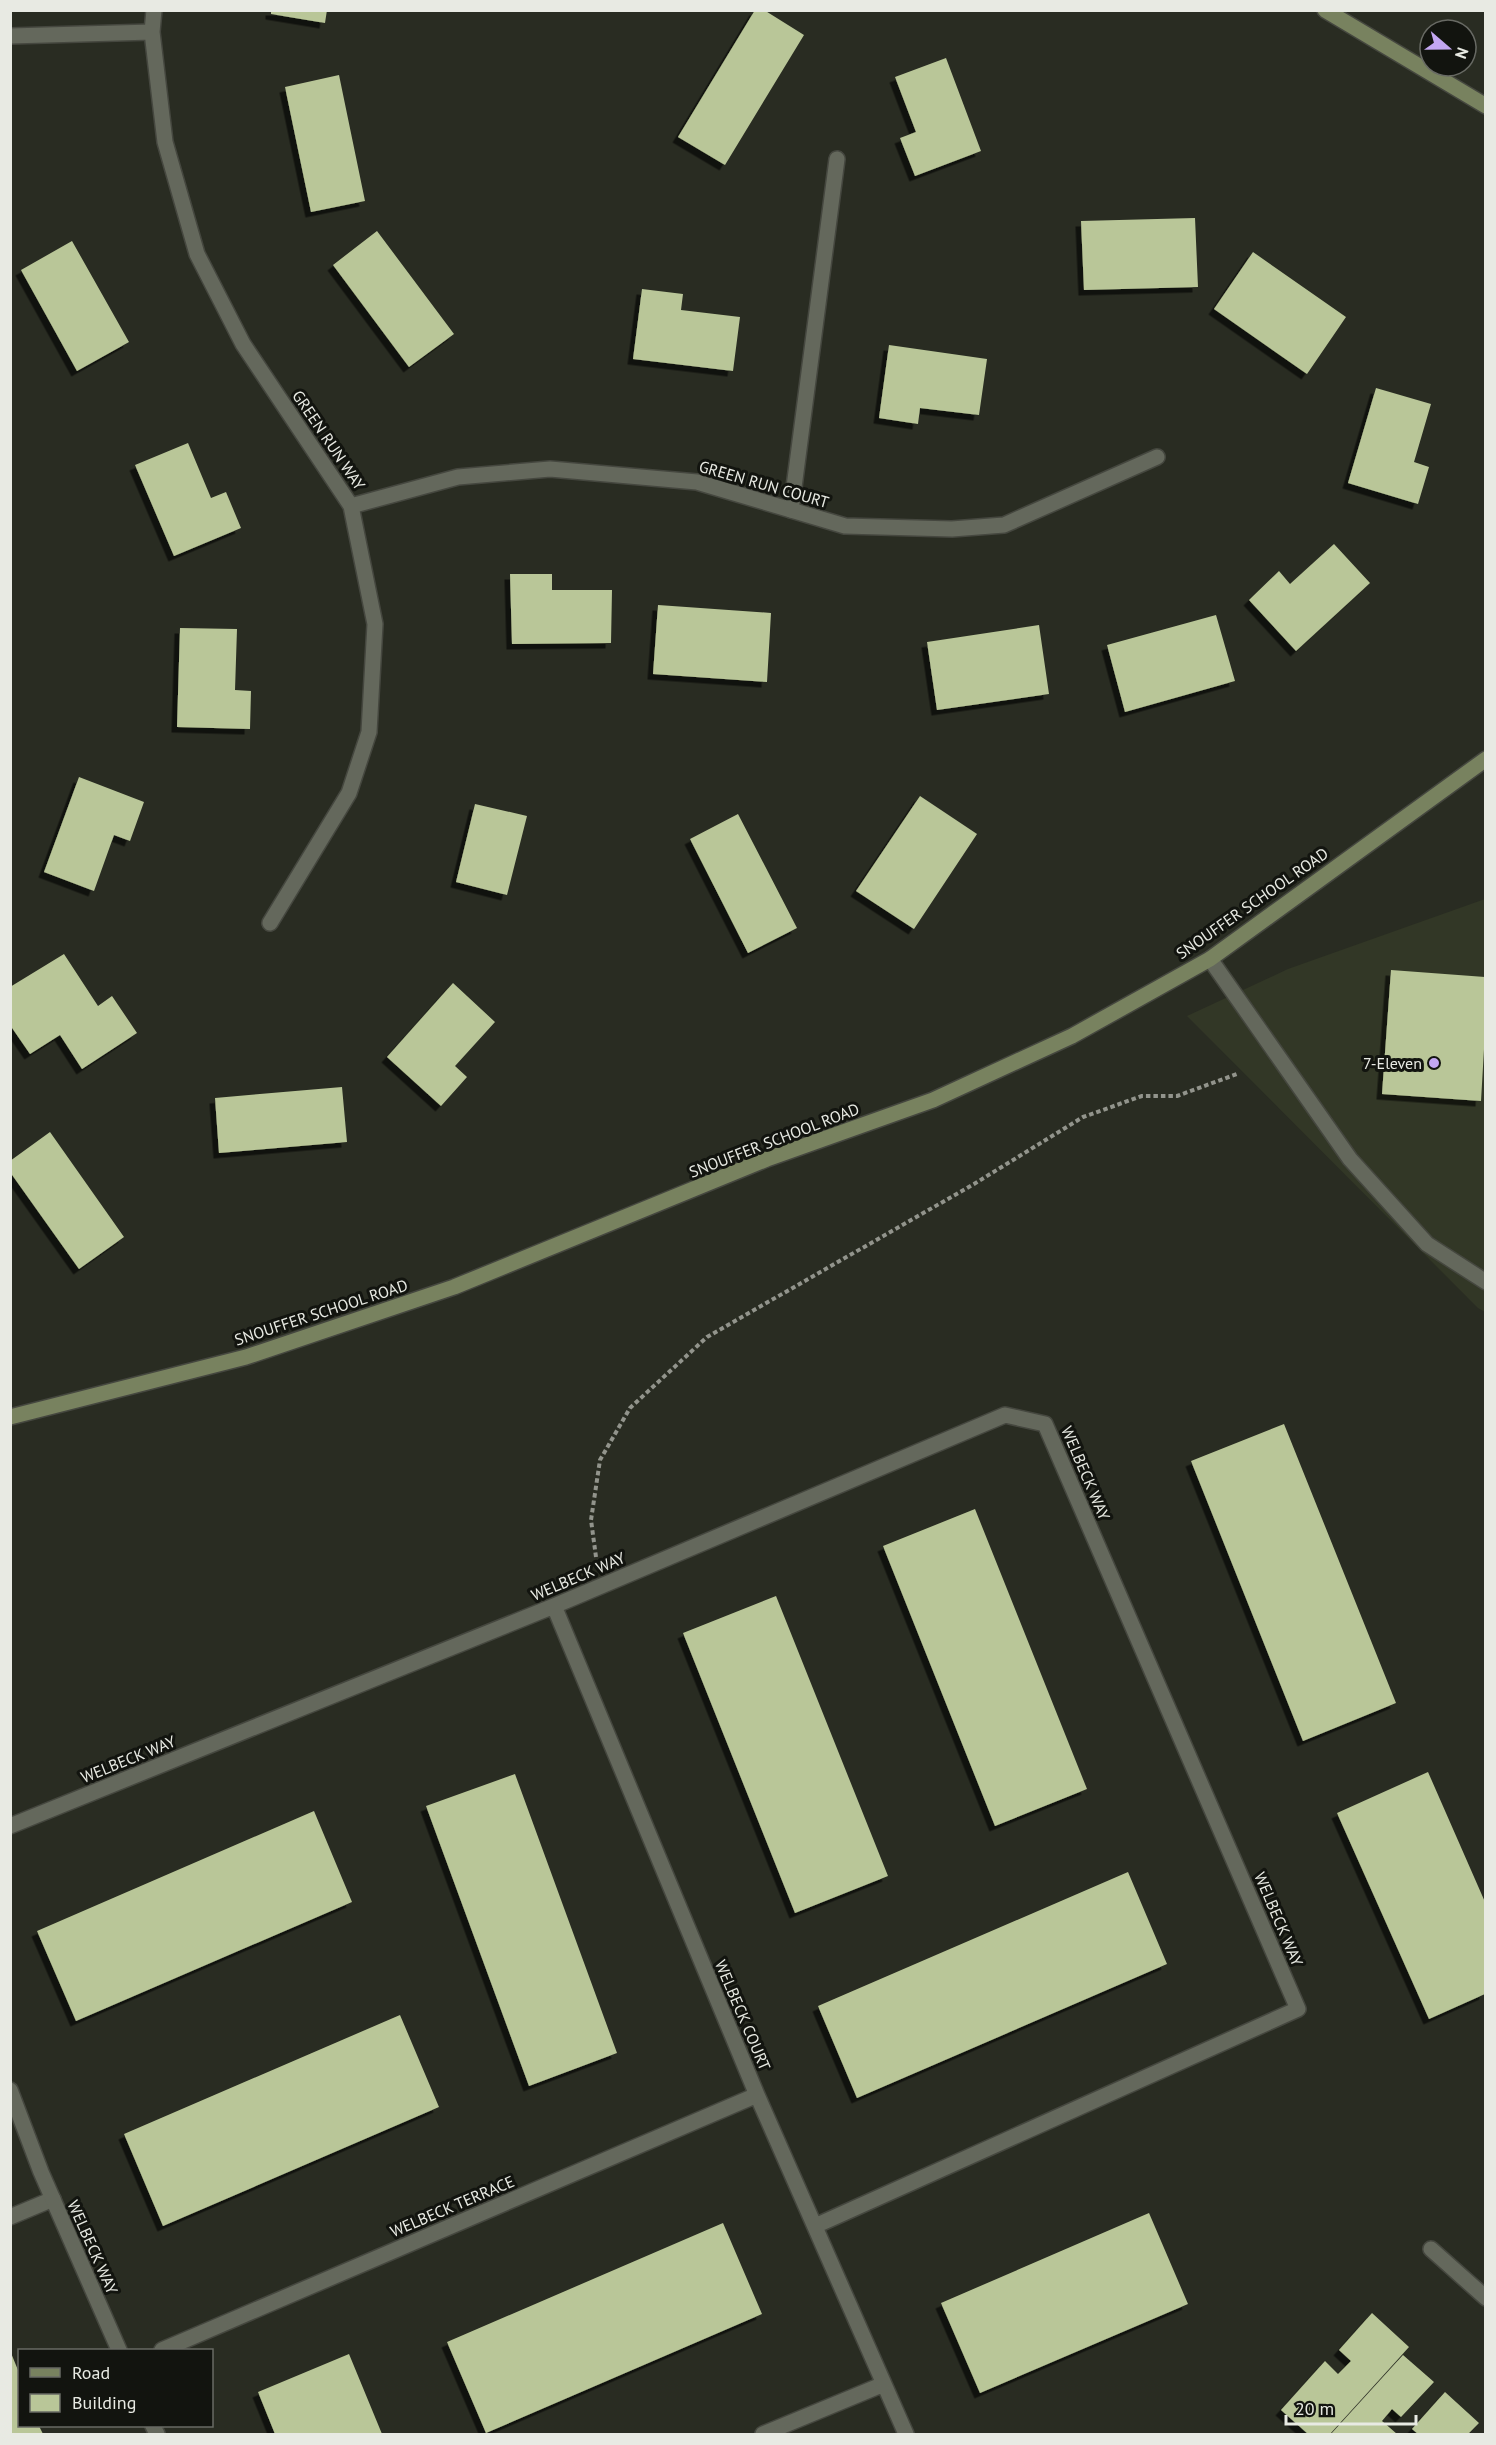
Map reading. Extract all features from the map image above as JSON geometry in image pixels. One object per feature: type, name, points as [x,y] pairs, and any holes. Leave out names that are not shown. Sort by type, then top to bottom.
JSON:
[{"type":"main road","points":[[1325,10],[1485,106]]},
{"type":"main road","name":"SNOUFFER SCHOOL ROAD","points":[[10,1417],[246,1357],[454,1287],[767,1159],[933,1100],[1072,1036],[1210,959],[1485,759]]},
{"type":"street","name":"GREEN RUN WAY","points":[[154,10],[152,32],[165,142],[197,254],[243,344],[351,506],[375,624],[369,732],[350,793],[270,923]]},
{"type":"street","points":[[10,36],[152,32]]},
{"type":"street","points":[[791,510],[837,159]]},
{"type":"street","name":"GREEN RUN COURT","points":[[351,506],[458,477],[550,469],[697,482],[845,526],[952,529],[1004,525],[1156,457]]},
{"type":"street","points":[[1210,959],[1350,1159],[1427,1244],[1485,1282]]},
{"type":"street","name":"WELBECK WAY","points":[[10,1826],[554,1606],[1005,1414],[1045,1424],[1298,2009],[814,2226]]},
{"type":"street","name":"WELBECK COURT","points":[[554,1606],[757,2095],[906,2434]]},
{"type":"street","name":"WELBECK WAY","points":[[10,2090],[53,2199],[119,2349]]},
{"type":"street","name":"WELBECK TERRACE","points":[[164,2349],[757,2095]]},
{"type":"street","points":[[10,2217],[53,2199]]},
{"type":"street","points":[[1431,2249],[1485,2298]]},
{"type":"street","points":[[763,2434],[884,2384]]},
{"type":"path","points":[[601,1586],[591,1520],[600,1460],[630,1408],[707,1337],[964,1190],[1083,1117],[1142,1096],[1177,1096],[1237,1074]]},
{"type":"shaded area","points":[[1485,899],[1485,1312],[1478,1308],[1187,1016],[1288,969]]},
{"type":"building","points":[[271,10],[327,10],[325,23],[271,14]]},
{"type":"building","points":[[755,10],[764,10],[804,35],[725,165],[678,137]]},
{"type":"building","points":[[946,58],[981,151],[915,176],[900,138],[916,132],[895,77]]},
{"type":"building","points":[[339,75],[365,201],[311,212],[285,87]]},
{"type":"building","points":[[1195,218],[1198,287],[1084,290],[1081,221]]},
{"type":"building","points":[[377,231],[454,334],[409,367],[333,265]]},
{"type":"building","points":[[72,241],[129,342],[77,371],[21,270]]},
{"type":"building","points":[[1253,252],[1346,317],[1307,374],[1214,309]]},
{"type":"building","points":[[642,289],[683,294],[681,310],[740,317],[733,371],[633,359]]},
{"type":"building","points":[[889,345],[987,359],[979,415],[920,408],[918,424],[879,418]]},
{"type":"building","points":[[1376,388],[1431,404],[1414,462],[1429,467],[1418,504],[1348,483]]},
{"type":"building","points":[[188,443],[211,498],[226,492],[241,528],[174,556],[135,465]]},
{"type":"building","points":[[1334,544],[1370,583],[1296,651],[1249,600],[1279,571],[1290,584]]},
{"type":"building","points":[[510,574],[552,574],[552,590],[612,590],[611,643],[512,644]]},
{"type":"building","points":[[658,605],[771,613],[767,682],[653,674]]},
{"type":"building","points":[[1216,615],[1235,681],[1125,712],[1107,645]]},
{"type":"building","points":[[1039,625],[1049,694],[937,710],[927,642]]},
{"type":"building","points":[[180,628],[237,629],[235,690],[251,691],[250,729],[177,727]]},
{"type":"building","points":[[79,777],[144,802],[130,841],[114,835],[94,891],[44,872]]},
{"type":"building","points":[[920,796],[977,834],[914,929],[856,891]]},
{"type":"building","points":[[475,804],[527,816],[507,895],[456,882]]},
{"type":"building","points":[[738,814],[797,928],[748,953],[690,839]]},
{"type":"building","points":[[64,954],[98,1006],[112,996],[137,1033],[82,1069],[60,1035],[30,1054],[10,1025],[10,987]]},
{"type":"building","name":"7-Eleven","points":[[1391,970],[1485,977],[1481,1101],[1382,1094]]},
{"type":"building","points":[[453,983],[495,1022],[455,1066],[467,1077],[441,1106],[387,1057]]},
{"type":"building","points":[[342,1087],[347,1142],[219,1153],[215,1098]]},
{"type":"building","points":[[50,1132],[124,1237],[79,1269],[10,1172],[10,1161]]},
{"type":"building","points":[[1284,1424],[1396,1703],[1303,1741],[1191,1461]]},
{"type":"building","points":[[975,1509],[1087,1789],[995,1826],[883,1546]]},
{"type":"building","points":[[776,1596],[888,1876],[795,1913],[683,1633]]},
{"type":"building","points":[[1428,1772],[1485,1902],[1485,1994],[1429,2019],[1337,1813]]},
{"type":"building","points":[[515,1774],[617,2053],[529,2086],[426,1806]]},
{"type":"building","points":[[314,1811],[352,1902],[76,2021],[37,1931]]},
{"type":"building","points":[[1128,1872],[1167,1964],[857,2098],[818,2006]]},
{"type":"building","points":[[400,2015],[439,2107],[163,2226],[124,2134]]},
{"type":"building","points":[[1149,2213],[1188,2304],[980,2393],[941,2303]]},
{"type":"building","points":[[723,2223],[762,2314],[486,2433],[447,2342]]},
{"type":"building","points":[[1372,2313],[1409,2347],[1330,2434],[1308,2434],[1281,2410],[1325,2361],[1338,2374],[1351,2361],[1339,2350]]},
{"type":"building","points":[[11,2353],[18,2370],[18,2427],[40,2427],[43,2434],[10,2434]]},
{"type":"building","points":[[349,2354],[382,2434],[275,2434],[258,2392]]},
{"type":"building","points":[[1403,2355],[1434,2382],[1401,2417],[1392,2409],[1382,2421],[1397,2434],[1331,2434]]},
{"type":"building","points":[[1445,2392],[1479,2423],[1468,2434],[1418,2434],[1412,2429]]},
{"type":"place","name":"7-Eleven","points":[[1434,1063]]}]
